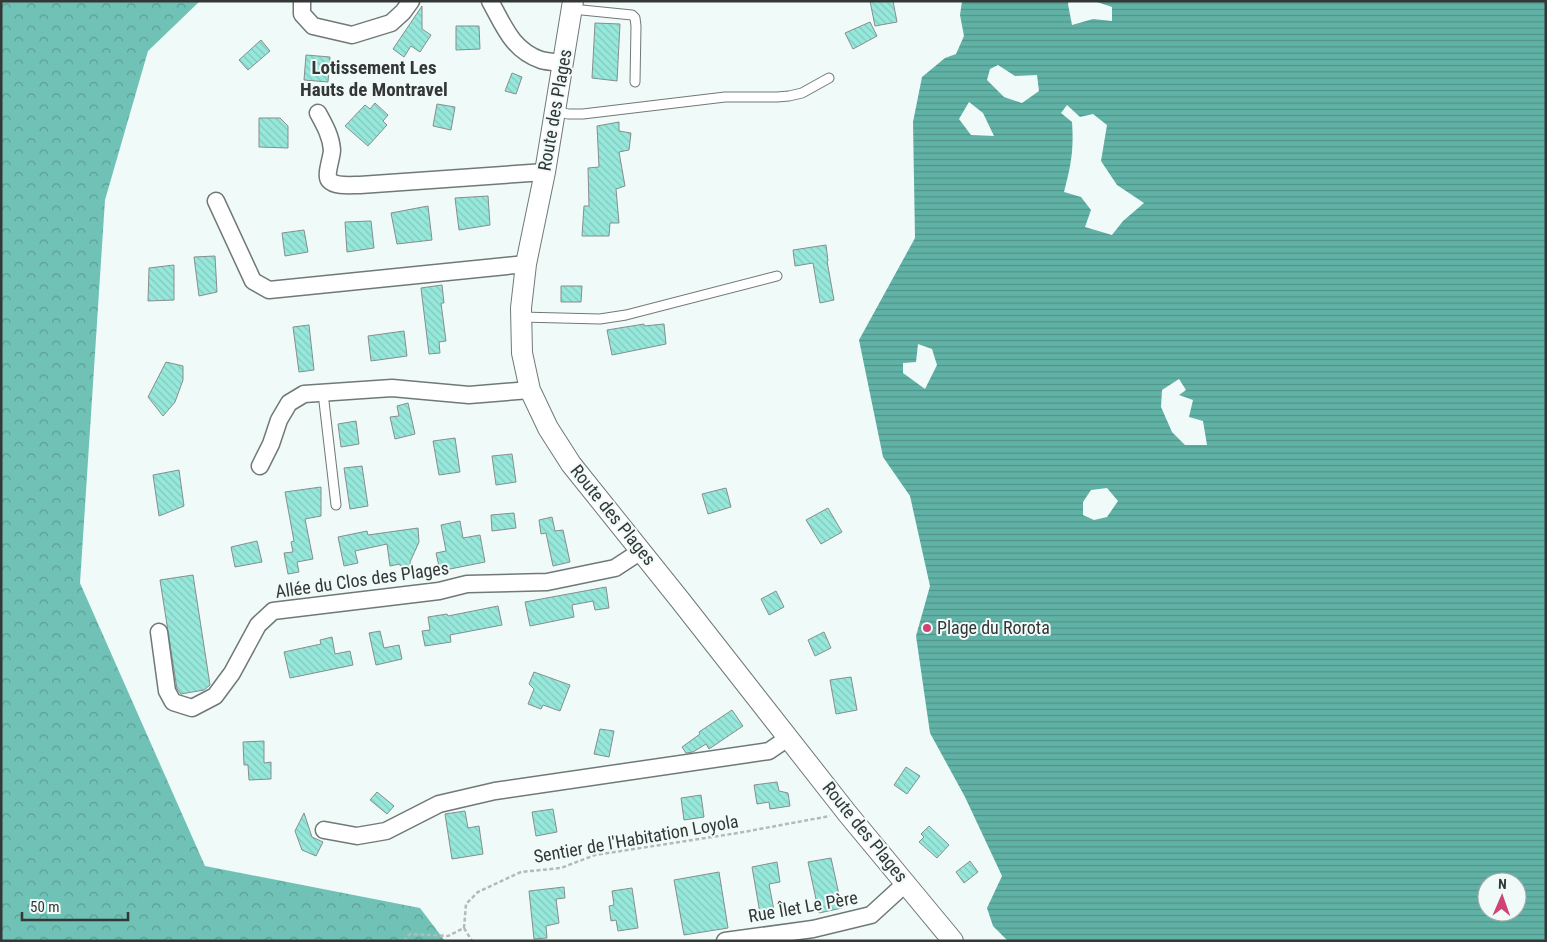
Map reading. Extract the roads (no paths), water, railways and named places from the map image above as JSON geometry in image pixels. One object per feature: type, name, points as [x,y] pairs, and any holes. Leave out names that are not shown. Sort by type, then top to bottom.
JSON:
[{"type":"street","points":[[302,1],[302,14],[313,26],[352,35],[391,23],[411,1]]},
{"type":"street","points":[[490,1],[508,35],[520,50],[541,60],[564,63]]},
{"type":"street","name":"Route des Plages","points":[[573,5],[545,172],[526,264],[521,317],[522,353],[530,390],[548,428],[571,464],[848,813],[953,941]]},
{"type":"street","points":[[318,113],[330,137],[332,150],[327,177],[330,182],[336,184],[360,186],[545,172]]},
{"type":"street","points":[[216,201],[253,281],[269,290],[526,264]]},
{"type":"street","points":[[260,466],[271,444],[279,420],[289,403],[304,394],[392,388],[469,395],[530,390]]},
{"type":"street","name":"Allée du Clos des Plages","points":[[160,632],[167,691],[173,702],[192,708],[215,696],[232,673],[258,625],[273,611],[439,591],[466,584],[547,582],[615,568],[641,551]]},
{"type":"street","points":[[324,830],[358,836],[386,831],[439,804],[495,790],[769,751],[788,738]]},
{"type":"street","name":"Rue Îlet Le Père","points":[[725,941],[815,935],[871,916],[906,883]]},
{"type":"lane","points":[[573,5],[632,15],[635,18],[635,82]]},
{"type":"lane","points":[[555,110],[568,114],[583,114],[726,97],[777,97],[802,93],[829,78]]},
{"type":"lane","points":[[521,317],[586,320],[618,317],[777,276]]},
{"type":"lane","points":[[323,393],[336,505]]},
{"type":"place","name":"Plage du Rorota","points":[[927,628]]},
{"type":"district","name":"Lotissement Les Hauts de Montravel","points":[[374,78]]}]
